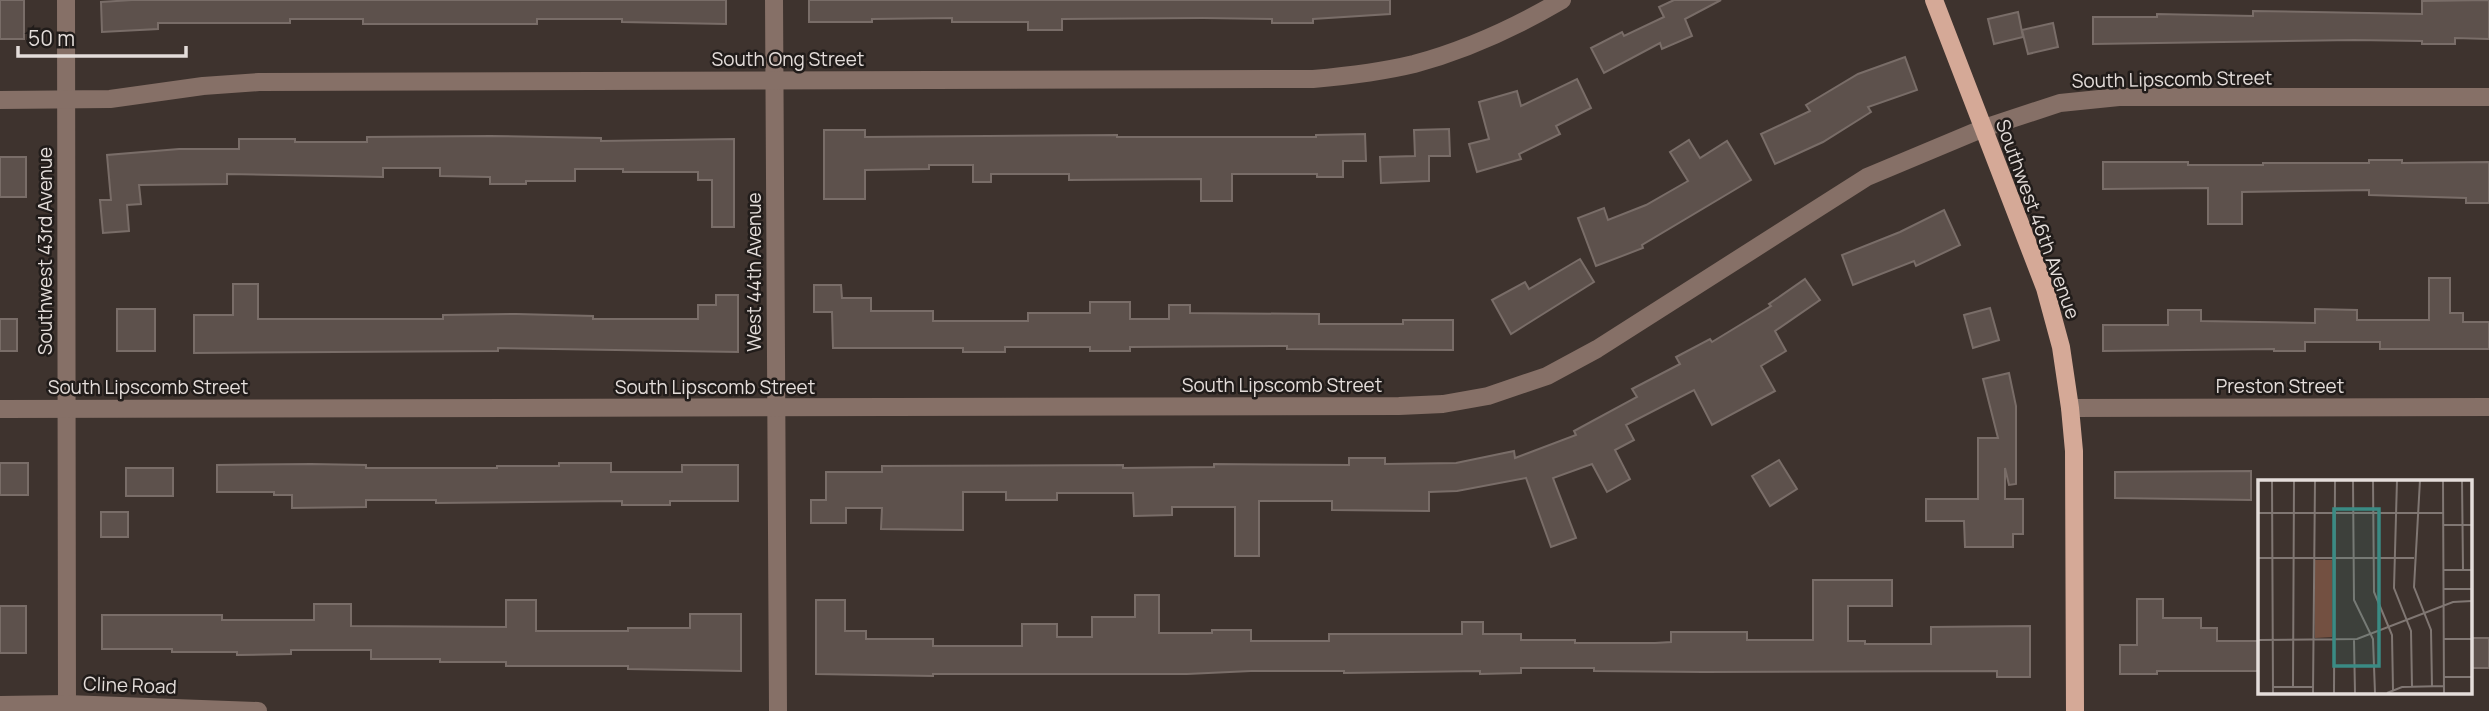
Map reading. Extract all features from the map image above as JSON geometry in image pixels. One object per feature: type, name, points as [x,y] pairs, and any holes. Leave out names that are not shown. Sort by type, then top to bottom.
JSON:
[{"type":"main road","name":"Southwest 46th Avenue","points":[[1934,0],[2045,288],[2062,347],[2074,451],[2075,711]]},
{"type":"street","name":"Southwest 43rd Avenue","points":[[66,0],[67,708]]},
{"type":"street","name":"West 44th Avenue","points":[[774,0],[779,711]]},
{"type":"street","name":"South Ong Street","points":[[0,100],[110,99],[192,87],[259,82],[1313,79],[1362,74],[1414,64],[1465,47],[1526,21],[1562,0]]},
{"type":"street","name":"South Lipscomb Street","points":[[0,409],[1443,404],[1488,397],[1547,376],[1597,349],[1867,177],[1983,128],[2060,103],[2119,97],[2489,97]]},
{"type":"street","name":"Preston Street","points":[[2070,408],[2489,407]]},
{"type":"street","name":"Cline Road","points":[[0,705],[258,711]]},
{"type":"building","points":[[0,0],[24,0],[24,39],[0,39]]},
{"type":"building","points":[[726,0],[726,24],[622,22],[622,19],[537,19],[537,24],[363,24],[363,19],[290,19],[290,23],[158,23],[158,29],[102,32],[101,2]]},
{"type":"building","points":[[809,0],[1390,0],[1390,14],[1313,19],[1313,23],[1272,23],[1272,19],[1062,19],[1062,30],[1028,30],[1028,22],[952,22],[952,18],[809,22]]},
{"type":"building","points":[[1674,0],[1721,0],[1685,19],[1692,36],[1662,49],[1660,43],[1604,73],[1591,48],[1622,32],[1624,36],[1664,17],[1659,7]]},
{"type":"building","points":[[2489,0],[2489,39],[2455,38],[2455,44],[2354,40],[2093,44],[2093,17],[2157,17],[2157,14],[2253,16],[2253,11],[2422,14],[2422,1]]},
{"type":"building","points":[[2018,12],[2023,37],[1994,44],[1988,19]]},
{"type":"building","points":[[2053,23],[2058,47],[2028,54],[2022,30]]},
{"type":"building","points":[[1905,57],[1917,90],[1868,107],[1871,112],[1823,142],[1775,164],[1761,134],[1810,111],[1806,105],[1858,74]]},
{"type":"building","points":[[1577,79],[1591,108],[1556,126],[1560,134],[1519,154],[1521,159],[1477,172],[1469,144],[1489,139],[1479,102],[1517,91],[1521,106]]},
{"type":"building","points":[[1449,129],[1450,156],[1429,156],[1429,181],[1381,183],[1380,157],[1415,156],[1414,130]]},
{"type":"building","points":[[824,130],[865,130],[865,137],[1316,137],[1365,134],[1366,161],[1343,161],[1343,177],[1317,177],[1317,174],[1232,174],[1232,201],[1201,201],[1201,179],[1069,180],[1069,174],[991,174],[991,182],[973,182],[973,165],[865,170],[865,199],[824,199]]},
{"type":"building","points":[[367,137],[601,138],[601,141],[734,139],[734,227],[712,227],[712,180],[698,180],[698,172],[575,169],[575,181],[490,184],[490,177],[440,176],[440,168],[383,168],[383,177],[227,174],[227,184],[139,185],[141,204],[127,205],[129,231],[103,233],[100,200],[111,200],[107,155],[179,149],[239,149],[239,139],[367,142]]},
{"type":"building","points":[[1689,140],[1700,158],[1727,141],[1751,180],[1642,245],[1643,248],[1596,266],[1578,218],[1604,208],[1608,220],[1646,205],[1688,181],[1670,152]]},
{"type":"building","points":[[0,157],[26,157],[26,197],[0,197]]},
{"type":"building","points":[[2369,160],[2402,160],[2402,163],[2489,162],[2489,203],[2466,203],[2466,198],[2369,195],[2369,190],[2242,192],[2242,224],[2208,224],[2208,188],[2103,189],[2103,162],[2263,165],[2369,163]]},
{"type":"building","points":[[1944,210],[1960,245],[1916,266],[1914,261],[1853,285],[1842,255],[1900,232]]},
{"type":"building","points":[[1580,259],[1594,282],[1511,334],[1492,300],[1525,282],[1529,289]]},
{"type":"building","points":[[2429,278],[2450,278],[2450,313],[2463,313],[2463,322],[2489,322],[2489,349],[2380,349],[2380,342],[2305,342],[2305,351],[2103,351],[2103,325],[2168,325],[2168,310],[2201,310],[2201,321],[2315,323],[2315,309],[2357,310],[2357,320],[2429,320]]},
{"type":"building","points":[[1805,279],[1820,300],[1775,331],[1786,351],[1761,366],[1775,391],[1712,425],[1694,390],[1626,425],[1634,440],[1615,450],[1630,479],[1607,492],[1592,464],[1553,478],[1576,538],[1551,547],[1526,478],[1457,491],[1429,492],[1429,511],[1332,510],[1332,501],[1259,501],[1259,556],[1235,556],[1235,507],[1172,507],[1172,515],[1134,516],[1133,493],[1057,493],[1057,500],[1006,500],[1006,492],[963,492],[963,530],[881,529],[882,508],[846,508],[846,523],[811,523],[811,500],[826,500],[826,472],[882,472],[882,466],[1123,465],[1123,468],[1214,467],[1214,464],[1349,465],[1349,458],[1385,458],[1385,464],[1456,463],[1514,451],[1515,458],[1576,435],[1574,431],[1637,397],[1632,389],[1680,364],[1676,357],[1710,339],[1712,342],[1771,306],[1769,304]]},
{"type":"building","points":[[233,284],[258,284],[258,319],[443,319],[443,315],[517,314],[593,316],[593,319],[698,319],[698,305],[716,305],[716,295],[738,295],[738,352],[498,348],[498,351],[194,353],[194,315],[233,315]]},
{"type":"building","points":[[814,285],[841,285],[842,298],[871,298],[871,311],[933,311],[933,321],[1028,321],[1028,313],[1090,313],[1090,302],[1130,302],[1130,319],[1169,319],[1169,305],[1190,305],[1190,313],[1319,314],[1319,324],[1403,324],[1403,320],[1453,320],[1453,350],[1287,349],[1287,346],[1130,347],[1130,351],[1090,351],[1090,347],[1005,347],[1005,352],[963,352],[963,348],[833,348],[832,312],[814,312]]},
{"type":"building","points":[[1990,308],[1999,340],[1973,348],[1964,315]]},
{"type":"building","points":[[117,309],[155,309],[155,351],[117,351]]},
{"type":"building","points":[[0,319],[17,319],[17,351],[0,351]]},
{"type":"building","points":[[2009,373],[2016,406],[2016,484],[2009,485],[2005,468],[2005,499],[2023,499],[2023,534],[2013,534],[2013,547],[1965,547],[1964,521],[1926,521],[1926,499],[1978,499],[1978,438],[1998,438],[1983,379]]},
{"type":"building","points":[[1779,460],[1797,489],[1770,506],[1752,476]]},
{"type":"building","points":[[0,463],[28,463],[28,495],[0,495]]},
{"type":"building","points":[[559,463],[611,463],[611,472],[682,472],[682,465],[738,465],[738,501],[670,501],[670,505],[622,505],[622,501],[436,503],[436,500],[366,500],[366,507],[292,508],[292,495],[274,495],[274,492],[217,492],[217,465],[497,468],[559,466]]},
{"type":"building","points":[[126,468],[173,468],[173,496],[126,496]]},
{"type":"building","points":[[2251,471],[2251,500],[2115,498],[2115,472]]},
{"type":"building","points":[[101,512],[128,512],[128,537],[101,537]]},
{"type":"building","points":[[1813,580],[1892,580],[1892,606],[1848,606],[1848,641],[1865,641],[1865,644],[1931,644],[1931,627],[2030,626],[2030,677],[1997,677],[1997,671],[1703,672],[1594,671],[1594,668],[1521,668],[1521,673],[1480,674],[1480,671],[1251,671],[933,676],[816,674],[816,600],[845,600],[845,631],[866,631],[866,639],[933,639],[933,646],[1022,646],[1022,624],[1057,624],[1057,637],[1092,637],[1092,617],[1135,617],[1135,595],[1159,595],[1159,633],[1251,630],[1251,641],[1329,641],[1329,634],[1462,634],[1462,622],[1483,622],[1483,634],[1521,634],[1521,640],[1575,640],[1575,643],[1671,642],[1671,632],[1747,632],[1747,640],[1813,640]]},
{"type":"building","points":[[2137,599],[2163,599],[2163,618],[2201,618],[2201,628],[2217,628],[2217,641],[2258,641],[2258,671],[2157,671],[2157,674],[2120,674],[2120,645],[2137,645]]},
{"type":"building","points":[[506,600],[536,600],[536,631],[690,628],[690,614],[741,614],[741,671],[628,669],[628,666],[506,666],[506,662],[371,659],[371,650],[291,650],[291,654],[237,655],[237,652],[172,652],[172,649],[102,649],[102,615],[222,615],[222,620],[314,620],[314,604],[351,604],[351,626],[506,627]]},
{"type":"building","points":[[0,606],[26,606],[26,653],[0,653]]},
{"type":"building","points":[[2472,638],[2489,638],[2489,668],[2472,668]]}]
